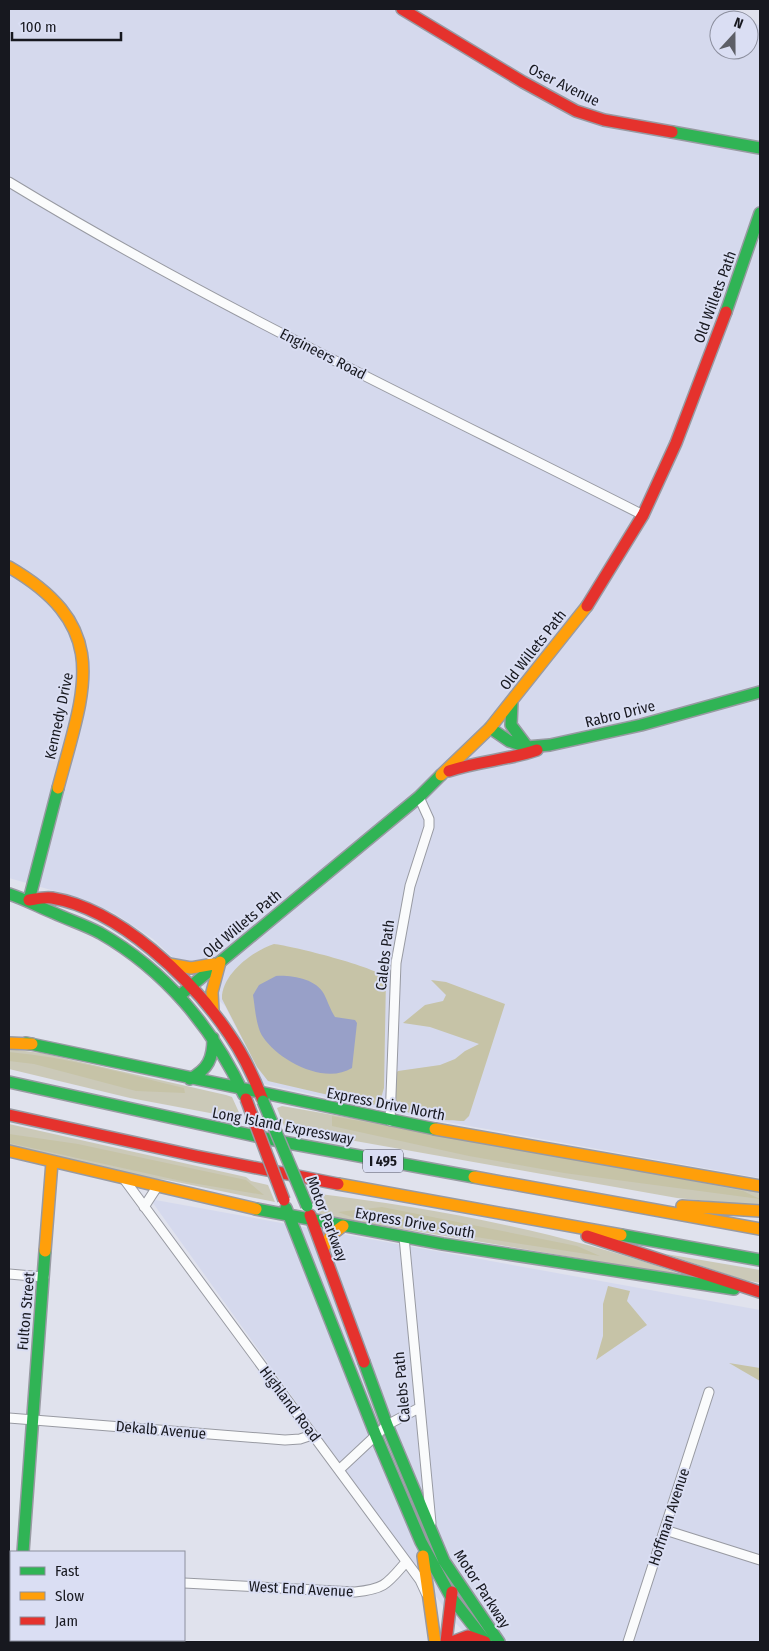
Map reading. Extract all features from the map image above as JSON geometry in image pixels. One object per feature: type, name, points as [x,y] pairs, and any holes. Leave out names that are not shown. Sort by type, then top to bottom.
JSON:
[{"type":"main road","name":"Oser Avenue","points":[[402,9],[523,82],[576,111],[604,120],[760,148]]},
{"type":"main road","name":"Old Willets Path","points":[[179,996],[419,797],[445,773],[490,728],[512,702],[605,582],[643,515],[679,436],[741,271],[760,213]]},
{"type":"main road","name":"Kennedy Drive","points":[[9,567],[38,584],[55,598],[67,612],[82,647],[84,668],[81,701],[29,900]]},
{"type":"main road","name":"Rabro Drive","points":[[490,728],[509,741],[527,746],[550,745],[641,725],[760,692]]},
{"type":"main road","points":[[512,702],[511,725],[527,746]]},
{"type":"main road","points":[[445,773],[470,763],[526,754],[550,745]]},
{"type":"main road","name":"Motor Parkway","points":[[9,894],[29,900],[46,910],[86,925],[131,953],[179,996],[223,1052],[244,1095],[284,1200],[287,1214],[376,1436],[421,1542],[451,1597],[486,1642]]},
{"type":"main road","name":"Motor Parkway","points":[[29,900],[50,898],[95,914],[128,934],[165,963],[190,986],[213,1013],[244,1057],[312,1218],[387,1425],[432,1533],[454,1579],[499,1642]]},
{"type":"main road","points":[[165,963],[185,968],[201,968],[220,961]]},
{"type":"main road","points":[[213,1013],[210,1001],[212,986],[220,961]]},
{"type":"main road","name":"Express Drive North","points":[[9,1038],[190,1079],[244,1095],[760,1186]]},
{"type":"main road","points":[[190,1079],[208,1068],[214,1055],[213,1038]]},
{"type":"main road","points":[[9,1043],[32,1044]]},
{"type":"main road","name":"Long Island Expressway","points":[[9,1082],[274,1140],[760,1229]]},
{"type":"main road","name":"I 495","points":[[9,1115],[277,1174],[760,1260]]},
{"type":"main road","name":"Express Drive South","points":[[9,1151],[157,1187],[343,1226],[585,1268],[760,1292]]},
{"type":"main road","name":"Fulton Street","points":[[23,1551],[52,1162]]},
{"type":"main road","points":[[518,1185],[678,1206],[760,1211]]},
{"type":"main road","points":[[556,1223],[630,1251],[760,1292]]},
{"type":"main road","points":[[323,1249],[330,1234],[343,1226]]},
{"type":"main road","points":[[421,1542],[436,1642]]},
{"type":"main road","points":[[446,1642],[447,1619],[454,1579]]},
{"type":"main road","points":[[452,1642],[464,1636],[478,1638],[486,1642]]},
{"type":"street","name":"Engineers Road","points":[[9,182],[94,234],[197,290],[643,515]]},
{"type":"street","name":"Calebs Path","points":[[390,1121],[396,963],[410,886],[429,827],[429,819],[419,797]]},
{"type":"street","name":"Highland Road","points":[[124,1179],[312,1435],[340,1469],[420,1580],[431,1604]]},
{"type":"street","points":[[144,1207],[157,1187]]},
{"type":"street","name":"Calebs Path","points":[[404,1237],[432,1533]]},
{"type":"street","points":[[9,1274],[44,1277]]},
{"type":"street","name":"Hoffman Avenue","points":[[628,1642],[709,1392]]},
{"type":"street","points":[[340,1469],[387,1425],[419,1408]]},
{"type":"street","name":"Dekalb Avenue","points":[[9,1418],[285,1440],[300,1439],[312,1435]]},
{"type":"street","points":[[665,1530],[760,1560]]},
{"type":"street","name":"West End Avenue","points":[[185,1583],[355,1592],[378,1590],[406,1562]]},
{"type":"shaded area","points":[[9,9],[733,9],[735,10],[709,10],[709,60],[759,60],[760,26],[760,1178],[408,1115],[264,1084],[225,1006],[153,939],[114,913],[72,896],[9,878]]},
{"type":"shaded area","points":[[274,944],[351,963],[379,973],[386,978],[384,1088],[381,1098],[374,1105],[268,1081],[257,1067],[222,999],[223,990],[232,973],[239,965],[256,952]]},
{"type":"shaded area","points":[[431,980],[446,982],[505,1004],[469,1116],[464,1121],[429,1118],[411,1113],[399,1106],[395,1095],[394,1075],[398,1071],[440,1065],[455,1059],[479,1044],[430,1027],[403,1023],[425,1005],[443,1001],[446,995]]},
{"type":"shaded area","points":[[9,1049],[41,1053],[226,1095],[232,1097],[242,1119],[130,1098],[9,1069]]},
{"type":"shaded area","points":[[9,1052],[31,1054],[96,1067],[184,1088],[185,1093],[136,1091],[34,1064],[9,1061]]},
{"type":"shaded area","points":[[282,1106],[760,1190],[760,1206],[677,1198],[344,1139],[284,1126],[277,1108]]},
{"type":"shaded area","points":[[332,1116],[667,1176],[743,1191],[760,1199],[564,1173],[469,1156],[332,1126]]},
{"type":"shaded area","points":[[9,1124],[246,1177],[251,1181],[268,1185],[275,1202],[167,1180],[146,1178],[9,1145]]},
{"type":"shaded area","points":[[9,1134],[78,1144],[246,1180],[264,1195],[186,1182],[9,1143]]},
{"type":"shaded area","points":[[311,1193],[406,1206],[501,1224],[595,1247],[686,1276],[320,1214]]},
{"type":"shaded area","points":[[150,1199],[760,1310],[760,1642],[473,1642],[453,1620]]},
{"type":"shaded area","points":[[382,1207],[577,1246],[600,1256],[357,1219],[338,1212]]},
{"type":"shaded area","points":[[666,1254],[760,1270],[760,1283],[744,1280]]},
{"type":"shaded area","points":[[608,1286],[630,1291],[627,1301],[647,1325],[596,1360],[603,1336],[603,1304]]},
{"type":"shaded area","points":[[729,1363],[760,1368],[760,1381]]},
{"type":"water","points":[[276,976],[296,977],[310,981],[324,994],[335,1017],[355,1020],[357,1023],[352,1068],[341,1073],[316,1072],[291,1062],[270,1046],[259,1028],[253,995],[259,985]]},
{"type":"traffic: fast","points":[[672,132],[760,148]]},
{"type":"traffic: fast","points":[[726,312],[760,213]]},
{"type":"traffic: fast","points":[[490,728],[509,741],[527,747],[550,745],[641,725],[760,692]]},
{"type":"traffic: fast","points":[[512,702],[511,725],[526,745]]},
{"type":"traffic: fast","points":[[179,996],[419,797],[441,775]]},
{"type":"traffic: fast","points":[[29,900],[58,788]]},
{"type":"traffic: fast","points":[[9,894],[89,927],[146,964],[185,1003],[202,1024],[232,1070],[244,1095]]},
{"type":"traffic: fast","points":[[190,1079],[208,1063],[212,1052],[213,1038]]},
{"type":"traffic: fast","points":[[26,1043],[435,1129]]},
{"type":"traffic: fast","points":[[9,1082],[283,1142],[474,1177]]},
{"type":"traffic: fast","points":[[263,1101],[307,1206]]},
{"type":"traffic: fast","points":[[286,1208],[376,1436],[421,1542],[451,1597],[486,1642]]},
{"type":"traffic: fast","points":[[256,1209],[443,1244],[734,1289]]},
{"type":"traffic: fast","points":[[621,1235],[760,1260]]},
{"type":"traffic: fast","points":[[23,1551],[45,1251]]},
{"type":"traffic: fast","points":[[364,1362],[387,1425],[444,1561],[499,1642]]},
{"type":"traffic: slow","points":[[9,567],[42,590],[65,613],[78,638],[83,664],[82,691],[58,788]]},
{"type":"traffic: slow","points":[[441,775],[490,728],[587,606]]},
{"type":"traffic: slow","points":[[213,1011],[212,992],[220,962]]},
{"type":"traffic: slow","points":[[169,964],[191,968],[214,964]]},
{"type":"traffic: slow","points":[[9,1043],[32,1044]]},
{"type":"traffic: slow","points":[[435,1129],[760,1186]]},
{"type":"traffic: slow","points":[[9,1151],[256,1209]]},
{"type":"traffic: slow","points":[[45,1251],[52,1162]]},
{"type":"traffic: slow","points":[[474,1177],[760,1229]]},
{"type":"traffic: slow","points":[[338,1184],[621,1235]]},
{"type":"traffic: slow","points":[[682,1206],[760,1211]]},
{"type":"traffic: slow","points":[[323,1249],[331,1235],[343,1226]]},
{"type":"traffic: slow","points":[[423,1556],[435,1642]]},
{"type":"traffic: jam","points":[[402,9],[523,82],[576,111],[604,120],[672,132]]},
{"type":"traffic: jam","points":[[587,606],[643,515],[676,443],[726,312]]},
{"type":"traffic: jam","points":[[449,771],[537,750]]},
{"type":"traffic: jam","points":[[29,900],[52,898],[77,905],[103,916],[128,931],[152,950],[195,991],[214,1013],[243,1057],[262,1098]]},
{"type":"traffic: jam","points":[[246,1099],[284,1200]]},
{"type":"traffic: jam","points":[[9,1115],[196,1156],[338,1184]]},
{"type":"traffic: jam","points":[[310,1215],[364,1362]]},
{"type":"traffic: jam","points":[[587,1236],[760,1292]]},
{"type":"traffic: jam","points":[[446,1642],[452,1592]]},
{"type":"traffic: jam","points":[[452,1642],[468,1636],[485,1642]]}]
